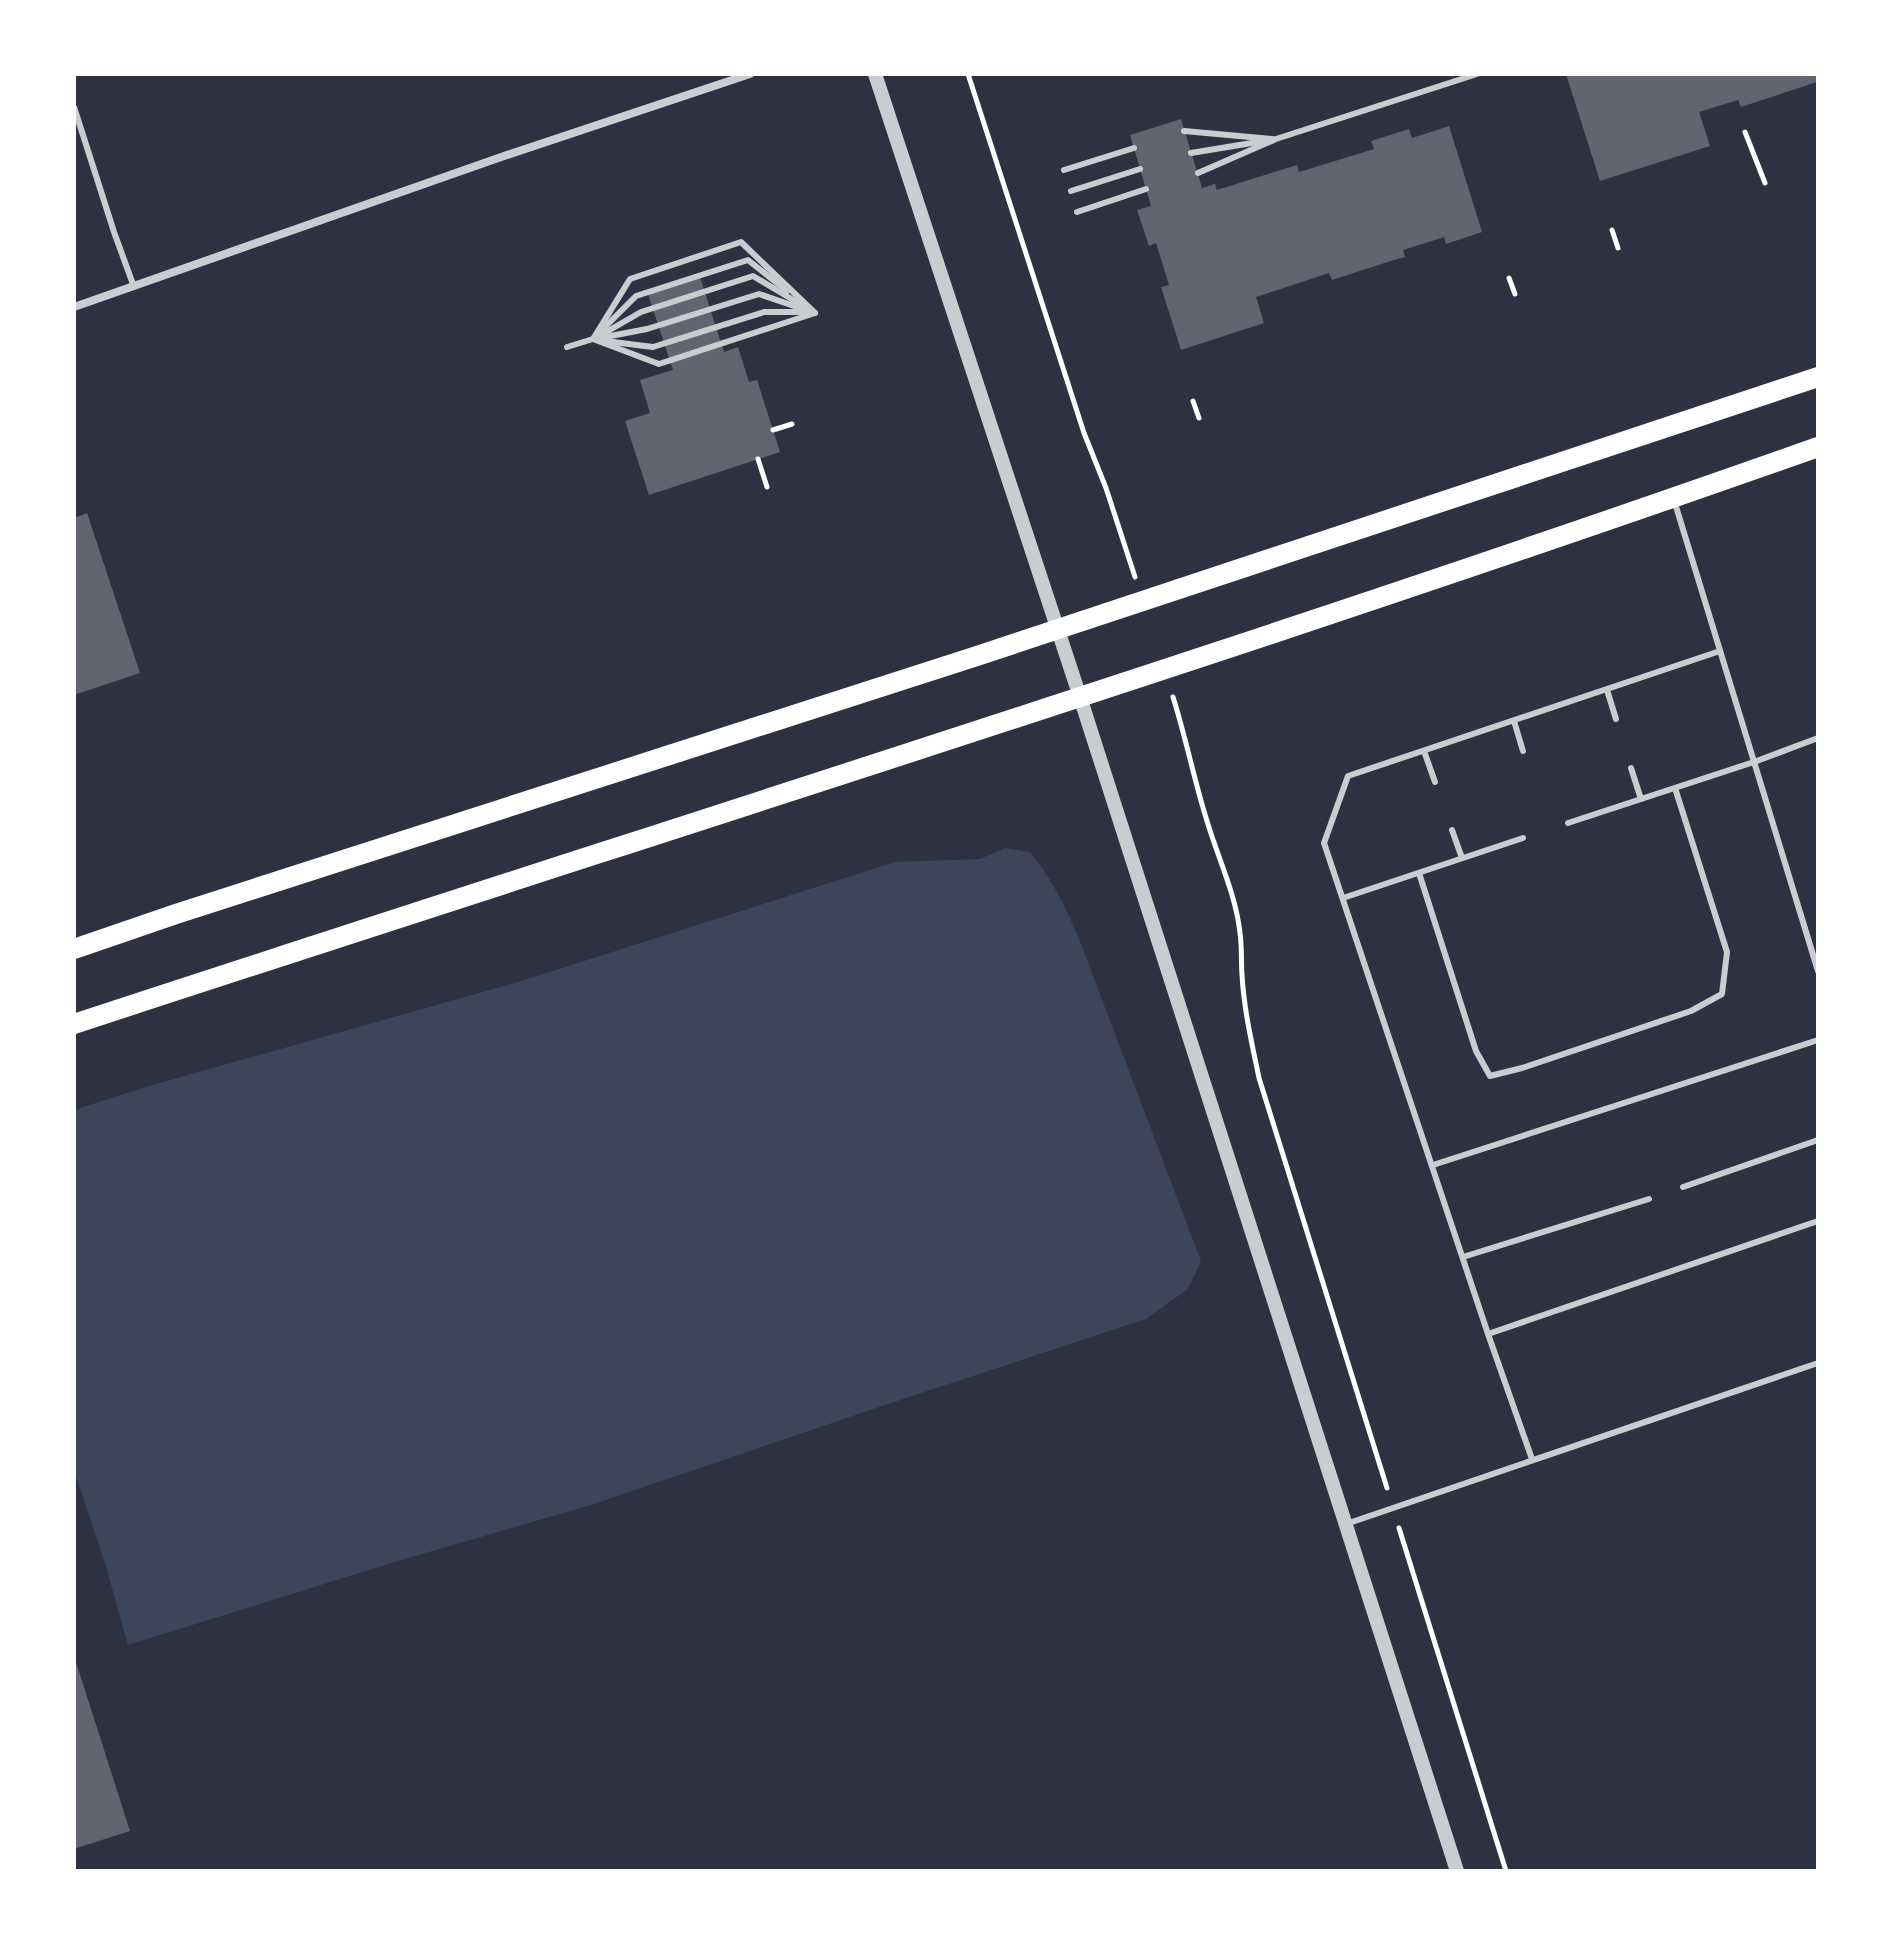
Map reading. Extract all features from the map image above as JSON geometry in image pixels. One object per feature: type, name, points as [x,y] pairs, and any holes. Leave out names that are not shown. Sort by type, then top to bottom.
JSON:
[{"type":"main road","points":[[74,949],[1058,629],[1818,377]]},
{"type":"main road","points":[[74,1024],[1080,697],[1818,447]]},
{"type":"street","points":[[74,307],[504,156],[750,74]]},
{"type":"street","points":[[875,74],[1058,629],[1457,1871]]},
{"type":"lane","points":[[1198,173],[1276,139],[1477,74]]},
{"type":"lane","points":[[74,107],[134,287]]},
{"type":"lane","points":[[1184,131],[1276,139]]},
{"type":"lane","points":[[1191,153],[1276,139]]},
{"type":"lane","points":[[1064,170],[1134,148]]},
{"type":"lane","points":[[1071,191],[1140,169]]},
{"type":"lane","points":[[1077,212],[1146,189]]},
{"type":"lane","points":[[593,339],[630,279],[741,242],[815,313]]},
{"type":"lane","points":[[593,339],[636,296],[748,260],[815,313]]},
{"type":"lane","points":[[593,339],[641,312],[753,276],[815,313]]},
{"type":"lane","points":[[567,347],[647,329],[759,294],[815,313]]},
{"type":"lane","points":[[593,339],[653,347],[764,312],[815,313]]},
{"type":"lane","points":[[593,339],[659,364],[815,313]]},
{"type":"lane","points":[[1674,498],[1818,971]]},
{"type":"lane","points":[[1532,1459],[1324,843],[1348,776],[1720,651]]},
{"type":"lane","points":[[1607,690],[1616,719]]},
{"type":"lane","points":[[1514,721],[1523,751]]},
{"type":"lane","points":[[1568,823],[1817,740]]},
{"type":"lane","points":[[1424,751],[1435,782]]},
{"type":"lane","points":[[1631,768],[1641,799]]},
{"type":"lane","points":[[1419,873],[1476,1051],[1490,1076],[1522,1068],[1691,1011],[1722,994],[1727,952],[1675,788]]},
{"type":"lane","points":[[1452,830],[1462,858]]},
{"type":"lane","points":[[1343,898],[1523,838]]},
{"type":"lane","points":[[1433,1165],[1818,1040]]},
{"type":"lane","points":[[1683,1187],[1818,1140]]},
{"type":"lane","points":[[1463,1257],[1649,1199]]},
{"type":"lane","points":[[1488,1334],[1818,1221]]},
{"type":"lane","points":[[1346,1524],[1818,1363]]},
{"type":"path","points":[[968,74],[1084,433],[1122,536]]},
{"type":"path","points":[[1745,132],[1765,183]]},
{"type":"path","points":[[1612,230],[1618,248]]},
{"type":"path","points":[[1509,278],[1515,294]]},
{"type":"path","points":[[1193,401],[1199,418]]},
{"type":"path","points":[[773,430],[792,424]]},
{"type":"path","points":[[758,459],[767,487]]},
{"type":"path","points":[[1178,711],[1204,811],[1234,898],[1241,934],[1248,1026],[1259,1078],[1506,1871]]},
{"type":"shaded area","points":[[1005,848],[1030,852],[1051,882],[1078,936],[1201,1261],[1188,1289],[1146,1319],[591,1505],[128,1645],[74,1471],[74,1110],[518,982],[895,862],[980,859]]},
{"type":"building","points":[[1566,74],[1815,74],[1817,82],[1741,107],[1738,100],[1699,112],[1710,146],[1600,181]]},
{"type":"building","points":[[1181,119],[1202,188],[1215,184],[1217,190],[1297,165],[1299,172],[1374,149],[1371,141],[1409,129],[1412,138],[1449,126],[1482,232],[1446,244],[1444,237],[1403,250],[1405,257],[1332,280],[1329,273],[1256,297],[1264,323],[1181,350],[1161,287],[1169,285],[1156,243],[1149,246],[1137,210],[1151,206],[1130,135]]},
{"type":"building","points":[[699,274],[724,352],[738,347],[749,382],[757,380],[780,452],[649,495],[625,421],[650,413],[640,380],[673,370],[647,291]]},
{"type":"building","points":[[87,513],[140,673],[74,695],[74,518]]},
{"type":"building","points":[[74,1660],[130,1831],[74,1849]]}]
